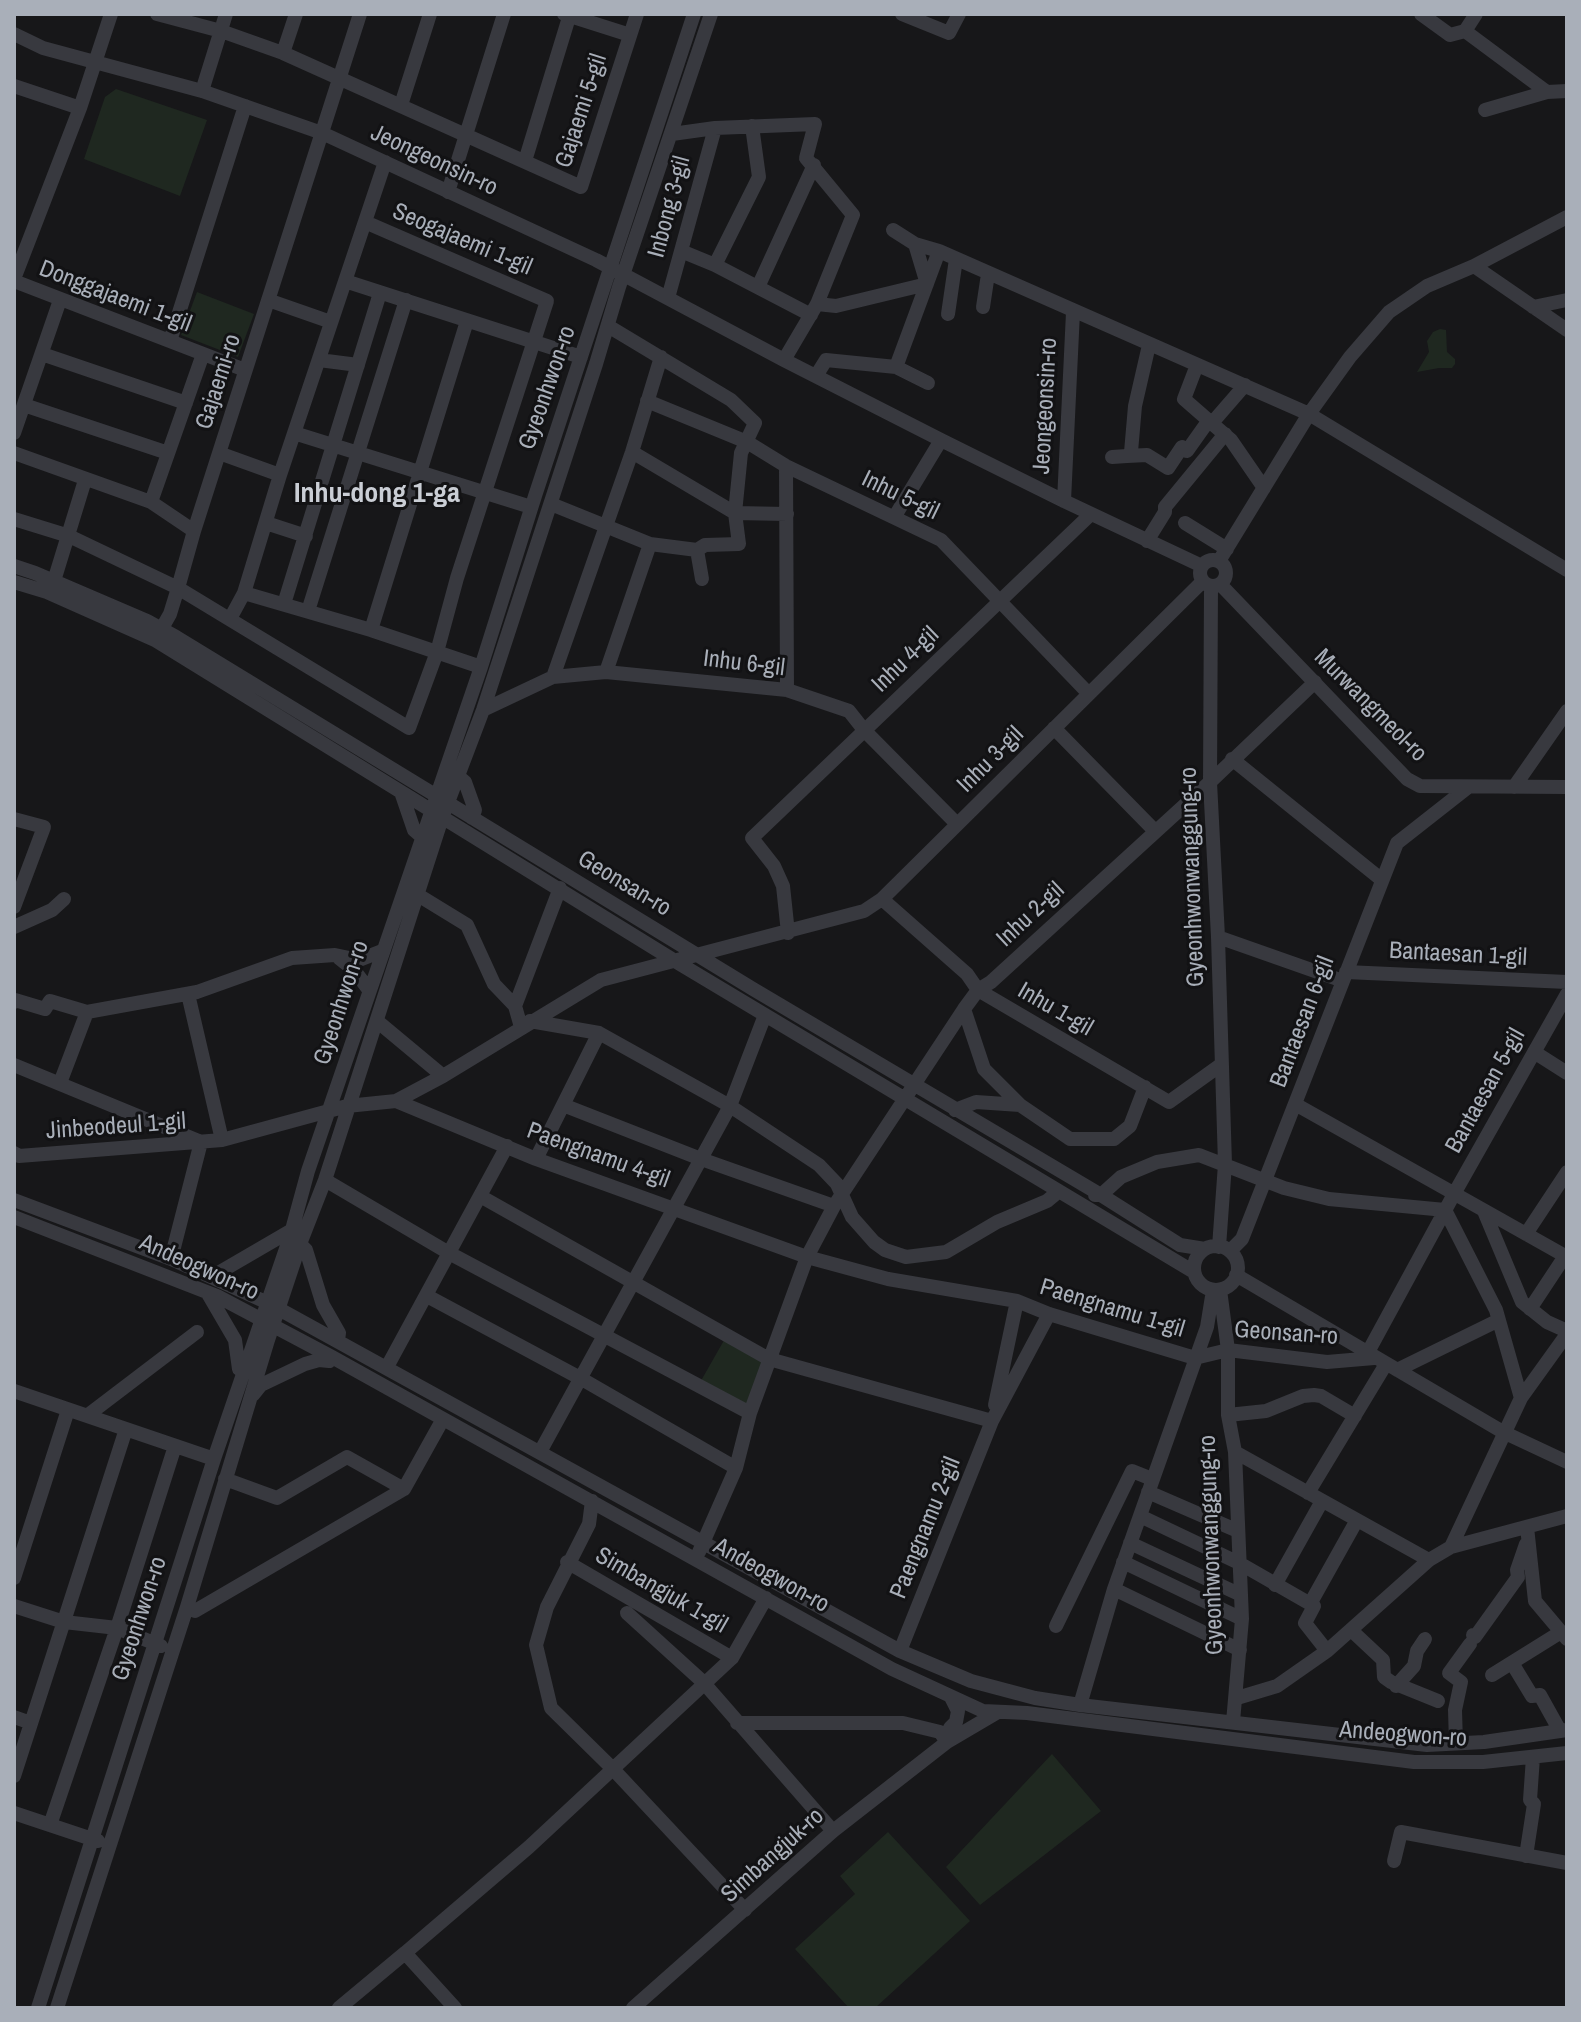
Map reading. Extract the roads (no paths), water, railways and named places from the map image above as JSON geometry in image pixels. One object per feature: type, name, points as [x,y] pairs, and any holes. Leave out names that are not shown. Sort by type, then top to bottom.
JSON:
[{"type":"street","points":[[14,280],[80,108],[111,14]]},
{"type":"street","points":[[202,91],[226,14]]},
{"type":"street","points":[[283,53],[296,14]]},
{"type":"street","name":"Gajaemi-ro","points":[[158,635],[178,588],[360,14]]},
{"type":"street","points":[[401,105],[430,14]]},
{"type":"street","points":[[448,192],[504,14]]},
{"type":"street","points":[[568,15],[630,35],[637,14]]},
{"type":"street","name":"Gyeonhwon-ro","points":[[57,2008],[187,1607],[250,1398],[308,1171],[422,837],[458,776],[483,710],[608,326],[617,271],[694,14]]},
{"type":"street","name":"Gyeonhwon-ro","points":[[273,1306],[325,1180],[418,895],[439,807],[481,667],[581,357],[672,134],[711,14]]},
{"type":"street","points":[[902,14],[949,33],[959,14]]},
{"type":"street","points":[[1421,14],[1450,35],[1465,31],[1476,14]]},
{"type":"street","name":"Gajaemi 5-gil","points":[[163,15],[283,53],[581,187],[630,35]]},
{"type":"street","name":"Gajaemi 5-gil","points":[[525,161],[568,15]]},
{"type":"street","points":[[1465,31],[1547,92]]},
{"type":"street","name":"Jeongeonsin-ro","points":[[14,34],[43,48],[202,91],[322,133],[617,271],[941,440],[1202,566]]},
{"type":"street","points":[[14,86],[80,108]]},
{"type":"street","points":[[1485,110],[1547,92],[1567,91]]},
{"type":"street","points":[[170,341],[245,106]]},
{"type":"street","name":"Inbong 3-gil","points":[[672,134],[715,128],[815,124],[806,158],[814,165],[758,287]]},
{"type":"street","points":[[715,265],[759,177],[752,126]]},
{"type":"street","name":"Inbong 3-gil","points":[[668,298],[715,128]]},
{"type":"street","name":"Seogajaemi 1-gil","points":[[365,222],[547,301],[457,578],[437,652],[409,728],[231,617],[244,593],[280,475],[385,162]]},
{"type":"street","points":[[784,360],[814,310],[853,215],[814,165]]},
{"type":"street","points":[[1185,523],[1223,555],[1227,572],[1211,584],[1200,573],[1202,566],[1208,560],[1223,555],[1309,414],[1350,357],[1389,312],[1427,286],[1474,266],[1567,217]]},
{"type":"street","points":[[893,230],[915,244],[939,251],[1309,414],[1567,570]]},
{"type":"street","points":[[915,244],[927,284]]},
{"type":"street","points":[[681,251],[814,310],[927,284]]},
{"type":"street","points":[[896,367],[939,251]]},
{"type":"street","points":[[948,314],[956,259]]},
{"type":"street","points":[[1474,266],[1567,330]]},
{"type":"street","points":[[983,307],[988,274]]},
{"type":"street","name":"Donggajaemi 1-gil","points":[[14,280],[245,370]]},
{"type":"street","points":[[345,281],[581,357]]},
{"type":"street","points":[[284,604],[380,293]]},
{"type":"street","points":[[14,433],[60,300]]},
{"type":"street","points":[[268,300],[331,322]]},
{"type":"street","points":[[308,611],[406,300]]},
{"type":"street","points":[[1533,307],[1567,300]]},
{"type":"street","name":"Jeongeonsin-ro","points":[[1064,501],[1073,312]]},
{"type":"street","points":[[371,630],[467,321]]},
{"type":"street","points":[[551,504],[650,544],[697,550],[705,545],[739,544],[735,513],[741,453],[755,423],[731,400],[608,326]]},
{"type":"street","points":[[1149,345],[1135,406],[1131,452],[1120,456],[1147,455],[1168,468],[1182,447],[1187,451],[1245,385]]},
{"type":"street","points":[[42,354],[186,403]]},
{"type":"street","points":[[151,502],[203,354]]},
{"type":"street","points":[[553,677],[632,452],[661,357]]},
{"type":"street","points":[[319,360],[358,365]]},
{"type":"street","points":[[816,376],[826,360],[896,367],[928,383]]},
{"type":"street","points":[[1197,365],[1184,399],[1231,440],[1264,488]]},
{"type":"street","name":"Inhu 5-gil","points":[[647,401],[747,442],[786,466],[941,540],[1089,694]]},
{"type":"street","points":[[24,405],[168,453]]},
{"type":"street","points":[[294,433],[531,507]]},
{"type":"street","points":[[1147,541],[1165,507],[1225,434]]},
{"type":"street","points":[[895,516],[941,440]]},
{"type":"street","points":[[632,452],[735,513],[787,514]]},
{"type":"street","points":[[14,453],[151,502],[194,531]]},
{"type":"street","points":[[219,453],[280,475]]},
{"type":"street","points":[[786,466],[787,690]]},
{"type":"street","points":[[54,581],[85,480]]},
{"type":"street","name":"Inhu 4-gil","points":[[788,933],[783,886],[774,866],[752,838],[1091,514]]},
{"type":"street","points":[[268,518],[306,536]]},
{"type":"street","points":[[14,519],[69,536],[231,617]]},
{"type":"street","points":[[606,672],[650,544]]},
{"type":"street","points":[[697,550],[702,579]]},
{"type":"street","name":"Geonsan-ro","points":[[14,566],[54,581],[158,635],[439,807],[675,961],[1194,1272],[1201,1284],[1216,1290],[1230,1284],[1236,1275],[1503,1432],[1567,1462]]},
{"type":"street","name":"Geonsan-ro","points":[[14,582],[158,635],[401,792],[472,818],[1180,1245],[1218,1249]]},
{"type":"street","name":"Murwangmeol-ro","points":[[1211,584],[1315,682],[1407,779],[1420,786],[1567,787]]},
{"type":"street","name":"Inhu 3-gil","points":[[396,1101],[601,980],[864,911],[882,899],[1089,694],[1211,584]]},
{"type":"street","name":"Gyeonhwonwanggung-ro","points":[[1211,584],[1210,782],[1225,1164],[1218,1249]]},
{"type":"street","points":[[244,593],[371,630],[481,667]]},
{"type":"street","name":"Inhu 6-gil","points":[[483,710],[553,677],[606,672],[787,690],[849,711],[957,824]]},
{"type":"street","name":"Inhu 2-gil","points":[[695,1560],[736,1468],[750,1413],[807,1257],[838,1200],[964,1009],[978,990],[991,982],[1210,782],[1315,682]]},
{"type":"street","points":[[1514,787],[1567,711]]},
{"type":"street","points":[[1054,728],[1155,831]]},
{"type":"street","points":[[1232,759],[1382,880]]},
{"type":"street","points":[[458,776],[465,782],[475,810],[472,818]]},
{"type":"street","name":"Bantaesan 6-gil","points":[[1218,1249],[1242,1239],[1397,843],[1467,788]]},
{"type":"street","points":[[401,792],[414,830],[422,837]]},
{"type":"street","points":[[14,819],[44,827],[14,907]]},
{"type":"street","name":"Geonsan-ro","points":[[515,1006],[560,888]]},
{"type":"street","points":[[418,895],[467,925],[494,984],[515,1006],[525,1024],[599,1033],[730,1106],[819,1165],[837,1184],[838,1200],[874,1242],[885,1250],[906,1257],[946,1252],[997,1222],[1064,1194],[1101,1195],[1121,1177],[1157,1162],[1199,1155],[1284,1188],[1329,1199],[1445,1210],[1499,1320],[1521,1398]]},
{"type":"street","points":[[14,927],[52,910],[64,899]]},
{"type":"street","name":"Inhu 1-gil","points":[[882,899],[967,974],[978,990],[1169,1102],[1222,1064]]},
{"type":"street","name":"Bantaesan 1-gil","points":[[1218,937],[1344,976],[1567,982]]},
{"type":"street","points":[[369,990],[355,964],[382,951]]},
{"type":"street","name":"Gyeonhwon-ro","points":[[87,1012],[188,994],[292,958],[335,955],[355,964]]},
{"type":"street","name":"Jinbeodeul 1-gil","points":[[188,994],[222,1140]]},
{"type":"street","name":"Bantaesan 5-gil","points":[[1308,1493],[1355,1416],[1445,1210],[1567,994]]},
{"type":"street","points":[[14,999],[39,1009],[45,1009],[50,1001],[87,1012],[60,1083]]},
{"type":"street","points":[[964,1009],[984,1069],[1020,1105],[1070,1139],[1114,1139],[1130,1126],[1145,1087]]},
{"type":"street","name":"Paengnamu 4-gil","points":[[540,1452],[730,1106],[765,1015]]},
{"type":"street","name":"Gyeonhwon-ro","points":[[377,1021],[443,1076]]},
{"type":"street","points":[[536,1159],[599,1033]]},
{"type":"street","points":[[1534,1052],[1567,1073]]},
{"type":"street","points":[[14,1065],[201,1142],[171,1259]]},
{"type":"street","name":"Jinbeodeul 1-gil","points":[[14,1153],[19,1156],[222,1140],[347,1106],[396,1101]]},
{"type":"street","name":"Paengnamu 4-gil","points":[[396,1101],[536,1159],[807,1257],[888,1279],[1017,1301]]},
{"type":"street","points":[[955,1110],[976,1102],[1020,1105]]},
{"type":"street","points":[[1295,1104],[1566,1256],[1526,1306]]},
{"type":"street","name":"Paengnamu 4-gil","points":[[563,1105],[701,1159],[838,1200]]},
{"type":"street","points":[[387,1367],[507,1146]]},
{"type":"street","points":[[1526,1234],[1567,1172]]},
{"type":"street","points":[[325,1180],[449,1253],[750,1413]]},
{"type":"street","points":[[480,1196],[769,1359],[992,1421]]},
{"type":"street","name":"Andeogwon-ro","points":[[14,1200],[213,1276],[273,1306],[900,1651],[971,1681],[1057,1702],[1427,1745],[1564,1731],[1540,1695],[1532,1696],[1512,1663]]},
{"type":"street","points":[[1451,1547],[1521,1398],[1567,1332],[1526,1306],[1484,1211]]},
{"type":"street","name":"Andeogwon-ro","points":[[14,1217],[207,1292],[332,1357],[892,1669],[951,1697],[995,1713],[1027,1713],[1414,1762],[1468,1763],[1567,1753]]},
{"type":"street","points":[[213,1276],[292,1230]]},
{"type":"street","points":[[300,1244],[306,1250],[323,1305],[339,1333],[338,1340]]},
{"type":"street","points":[[1194,1272],[1196,1259],[1218,1249],[1237,1262],[1236,1275]]},
{"type":"street","points":[[1195,1358],[1216,1290]]},
{"type":"street","name":"Gyeonhwonwanggung-ro","points":[[1216,1290],[1228,1350],[1228,1415],[1235,1452],[1242,1619],[1233,1722]]},
{"type":"street","points":[[207,1292],[235,1340],[239,1369],[244,1372]]},
{"type":"street","points":[[427,1296],[580,1378],[736,1468]]},
{"type":"street","name":"Paengnamu 1-gil","points":[[1017,1301],[1049,1314],[1195,1358],[1114,1589],[1080,1705]]},
{"type":"street","name":"Paengnamu 2-gil","points":[[992,1421],[1017,1301]]},
{"type":"street","name":"Paengnamu 2-gil","points":[[900,1651],[992,1421],[1049,1314]]},
{"type":"street","name":"Geonsan-ro","points":[[1195,1358],[1228,1350],[1327,1362],[1381,1362],[1499,1320]]},
{"type":"street","name":"Gyeonhwon-ro","points":[[38,2008],[214,1459],[244,1372],[268,1323]]},
{"type":"street","points":[[88,1415],[197,1332]]},
{"type":"street","points":[[250,1398],[267,1382],[305,1364],[329,1361],[332,1357]]},
{"type":"street","points":[[14,1392],[214,1459]]},
{"type":"street","name":"Gyeonhwonwanggung-ro","points":[[1228,1415],[1266,1411],[1303,1396],[1314,1395],[1355,1416]]},
{"type":"street","points":[[14,1578],[68,1410]]},
{"type":"street","points":[[225,1479],[277,1498],[347,1457],[404,1489],[443,1419]]},
{"type":"street","points":[[14,1776],[126,1429]]},
{"type":"street","points":[[50,1825],[175,1446]]},
{"type":"street","points":[[1235,1452],[1429,1560]]},
{"type":"street","points":[[1056,1626],[1132,1471],[1150,1486],[1238,1531]]},
{"type":"street","name":"Gyeonhwon-ro","points":[[187,1607],[195,1611],[404,1489]]},
{"type":"street","points":[[592,1501],[589,1524],[567,1562],[547,1607],[536,1645],[551,1708],[612,1768],[745,1910]]},
{"type":"street","points":[[1275,1585],[1322,1501]]},
{"type":"street","points":[[1140,1516],[1239,1563],[1314,1606],[1305,1623],[1327,1651]]},
{"type":"street","points":[[1237,1698],[1277,1686],[1327,1651],[1429,1560],[1451,1547],[1527,1532],[1567,1516]]},
{"type":"street","points":[[1310,1604],[1357,1520]]},
{"type":"street","points":[[1492,1675],[1564,1636],[1535,1601],[1527,1532]]},
{"type":"street","name":"Andeogwon-ro","points":[[1456,1743],[1455,1710],[1461,1682],[1449,1673],[1518,1577],[1527,1532]]},
{"type":"street","points":[[1130,1543],[1241,1595]]},
{"type":"street","name":"Simbangjuk 1-gil","points":[[567,1562],[732,1658]]},
{"type":"street","points":[[1123,1562],[1242,1619]]},
{"type":"street","points":[[1114,1589],[1240,1650]]},
{"type":"street","name":"Simbangjuk 1-gil","points":[[339,2008],[529,1847],[732,1658],[766,1598]]},
{"type":"street","points":[[14,1606],[64,1622],[117,1628],[173,1651]]},
{"type":"street","name":"Simbangjuk 1-gil","points":[[627,1613],[703,1682],[833,1831]]},
{"type":"street","points":[[1351,1630],[1383,1660],[1384,1677],[1396,1686],[1438,1701]]},
{"type":"street","points":[[1396,1686],[1414,1666],[1417,1651],[1425,1639]]},
{"type":"street","points":[[951,1697],[958,1711],[956,1722],[950,1728],[957,1736]]},
{"type":"street","points":[[995,1713],[1019,1703],[1046,1706],[1057,1702]]},
{"type":"street","name":"Simbangjuk-ro","points":[[633,2008],[833,1831],[957,1736],[995,1713]]},
{"type":"street","points":[[737,1723],[903,1723],[957,1736],[998,1721],[1025,1719],[1027,1713]]},
{"type":"street","points":[[14,1717],[31,1723]]},
{"type":"street","points":[[1526,1856],[1534,1804],[1530,1800],[1533,1757]]},
{"type":"street","points":[[14,1813],[109,1845]]},
{"type":"street","points":[[1394,1861],[1401,1832],[1567,1863]]},
{"type":"street","points":[[405,1953],[455,2008]]},
{"type":"district","name":"Inhu-dong 1-ga","points":[[377,494]]}]
